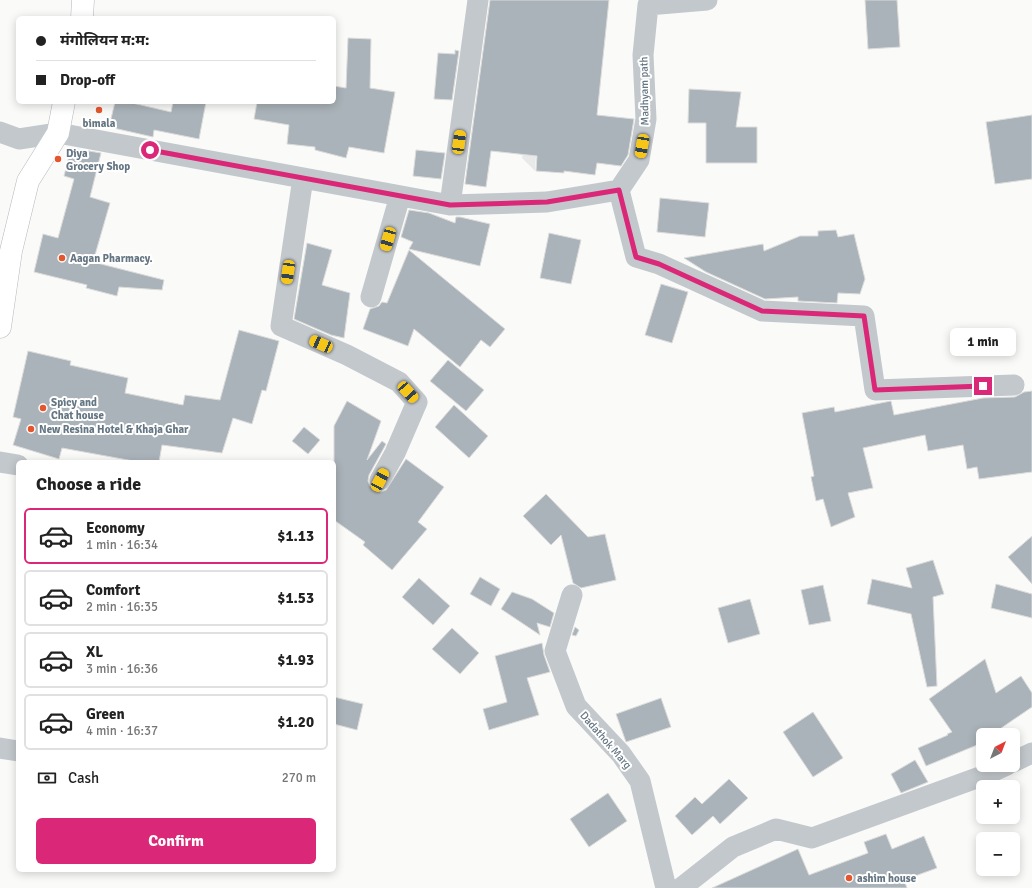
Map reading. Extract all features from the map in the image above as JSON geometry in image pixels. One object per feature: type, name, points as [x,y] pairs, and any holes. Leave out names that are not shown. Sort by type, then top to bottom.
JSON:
[{"type":"main road","points":[[82,16],[83,0]]},
{"type":"main road","points":[[0,327],[11,251],[28,181],[58,133],[64,104]]},
{"type":"street","points":[[450,205],[478,0]]},
{"type":"street","name":"Madhyam path","points":[[619,190],[639,160],[646,119],[643,55],[648,5],[707,0]]},
{"type":"street","points":[[0,132],[19,139],[58,133],[450,205],[547,202],[619,190],[636,257],[659,264],[762,311],[864,316],[875,390],[1014,385]]},
{"type":"street","points":[[303,178],[281,326],[347,355],[399,382],[417,402],[395,453],[380,480]]},
{"type":"street","points":[[371,297],[400,196]]},
{"type":"street","points":[[0,462],[16,465]]},
{"type":"street","name":"Dadathok Marg","points":[[572,595],[554,651],[576,706],[621,754],[640,781],[666,888]]},
{"type":"street","points":[[0,748],[16,751]]},
{"type":"street","points":[[1020,759],[1032,753]]},
{"type":"street","points":[[681,888],[733,847],[776,830],[812,838],[992,772]]},
{"type":"shaded area","points":[[538,120],[535,171],[522,158],[526,137]]},
{"type":"building","points":[[490,0],[609,0],[597,115],[634,119],[628,155],[621,166],[597,163],[595,175],[564,171],[564,173],[536,171],[537,156],[491,151],[486,187],[465,184]]},
{"type":"building","points":[[865,0],[897,0],[900,47],[868,49]]},
{"type":"building","points":[[348,38],[371,39],[370,88],[395,92],[384,153],[349,147],[346,158],[315,150],[315,147],[287,144],[289,125],[254,119],[257,104],[336,104],[336,86],[346,88]]},
{"type":"building","points":[[455,50],[459,51],[452,100],[434,99],[438,53],[455,54]]},
{"type":"building","points":[[689,89],[741,92],[736,127],[757,127],[757,163],[706,163],[706,123],[688,123]]},
{"type":"building","points":[[115,104],[137,104],[171,112],[173,104],[206,104],[199,139],[154,130],[153,137],[109,127]]},
{"type":"building","points":[[1032,115],[1032,179],[995,184],[986,122]]},
{"type":"building","points":[[71,148],[101,153],[90,197],[110,203],[93,262],[164,280],[162,290],[119,287],[117,296],[86,288],[87,285],[34,272],[43,234],[58,238],[74,179],[64,176]]},
{"type":"building","points":[[416,150],[445,153],[441,179],[413,176]]},
{"type":"building","points":[[660,198],[709,203],[705,237],[657,232]]},
{"type":"building","points":[[409,210],[429,213],[455,223],[456,217],[460,217],[490,224],[480,266],[409,249],[413,242],[401,237]]},
{"type":"building","points":[[836,230],[838,237],[854,234],[865,279],[860,294],[838,293],[837,303],[798,301],[798,297],[765,299],[706,272],[684,258],[763,244],[764,251],[800,236],[818,236],[818,231]]},
{"type":"building","points":[[549,233],[581,240],[571,284],[540,278]]},
{"type":"building","points":[[307,243],[332,250],[322,285],[350,293],[344,338],[331,335],[294,319]]},
{"type":"building","points":[[409,250],[505,329],[490,347],[481,340],[460,367],[414,329],[408,346],[363,329],[370,309],[379,306],[382,302],[387,303]]},
{"type":"building","points":[[661,284],[688,292],[672,343],[645,335]]},
{"type":"building","points":[[239,330],[279,341],[266,391],[262,390],[252,424],[233,418],[222,453],[162,445],[159,460],[128,460],[62,448],[59,459],[13,445],[21,419],[13,417],[28,351],[71,361],[70,365],[128,378],[125,393],[183,405],[185,395],[220,400]]},
{"type":"building","points":[[448,360],[484,390],[466,411],[430,381]]},
{"type":"building","points":[[1032,391],[1032,472],[979,479],[977,467],[967,469],[963,445],[928,451],[925,435],[863,448],[873,488],[848,493],[855,517],[831,527],[823,499],[816,501],[811,477],[814,476],[802,413],[834,407],[835,412],[891,401],[894,415],[983,398],[1015,397],[1024,392]]},
{"type":"building","points":[[347,401],[381,421],[367,460],[382,441],[386,444],[369,475],[368,481],[374,490],[381,492],[386,490],[406,459],[444,487],[418,522],[427,529],[392,570],[363,545],[365,542],[336,521],[336,460],[334,460],[334,426]]},
{"type":"building","points":[[454,405],[488,436],[469,458],[435,427]]},
{"type":"building","points":[[304,427],[320,440],[308,454],[292,441]]},
{"type":"building","points":[[546,494],[588,537],[605,534],[616,580],[581,588],[573,583],[561,535],[551,545],[523,516]]},
{"type":"building","points":[[1032,536],[1032,584],[1008,557]]},
{"type":"building","points":[[933,560],[944,594],[933,597],[937,686],[927,687],[911,614],[867,604],[872,579],[912,588],[906,568]]},
{"type":"building","points":[[480,577],[500,589],[491,606],[470,594]]},
{"type":"building","points":[[419,578],[450,606],[433,625],[402,597]]},
{"type":"building","points":[[996,584],[1032,594],[1032,618],[991,608]]},
{"type":"building","points":[[823,585],[831,621],[809,625],[801,590]]},
{"type":"building","points":[[512,592],[532,599],[554,613],[550,627],[537,623],[540,635],[501,609]]},
{"type":"building","points":[[750,599],[760,634],[728,643],[718,608]]},
{"type":"building","points":[[575,627],[579,630],[576,636],[572,635]]},
{"type":"building","points":[[452,628],[479,653],[460,674],[432,649]]},
{"type":"building","points":[[542,643],[544,655],[550,672],[527,678],[539,715],[489,730],[483,709],[507,702],[495,656]]},
{"type":"building","points":[[985,659],[996,693],[1021,676],[1032,693],[1032,707],[1001,728],[976,728],[976,745],[926,766],[918,748],[952,732],[929,699]]},
{"type":"building","points":[[336,697],[363,704],[357,730],[336,725]]},
{"type":"building","points":[[661,698],[671,727],[626,742],[616,714]]},
{"type":"building","points":[[813,712],[843,758],[813,777],[783,732]]},
{"type":"building","points":[[915,760],[928,782],[901,793],[891,774]]},
{"type":"building","points":[[729,779],[748,798],[720,824],[713,816],[692,835],[675,816],[695,797],[702,804]]},
{"type":"building","points":[[608,793],[627,821],[589,847],[570,819]]},
{"type":"building","points":[[886,834],[892,849],[924,836],[937,868],[904,880],[907,888],[712,888],[798,849],[809,875],[868,853],[864,842]]},
{"type":"place","name":"bimala","points":[[99,110]]},
{"type":"place","name":"Diya Grocery Shop","points":[[58,159]]},
{"type":"place","name":"Aagan Pharmacy.","points":[[62,258]]},
{"type":"place","name":"Spicy and Chat house","points":[[43,408]]},
{"type":"place","name":"New Resina Hotel & Khaja Ghar","points":[[31,429]]},
{"type":"place","name":"ashim house","points":[[849,878]]},
{"type":"route","points":[[150,150],[450,205],[547,202],[619,190],[636,257],[659,264],[762,311],[864,316],[875,390],[983,386]]}]
